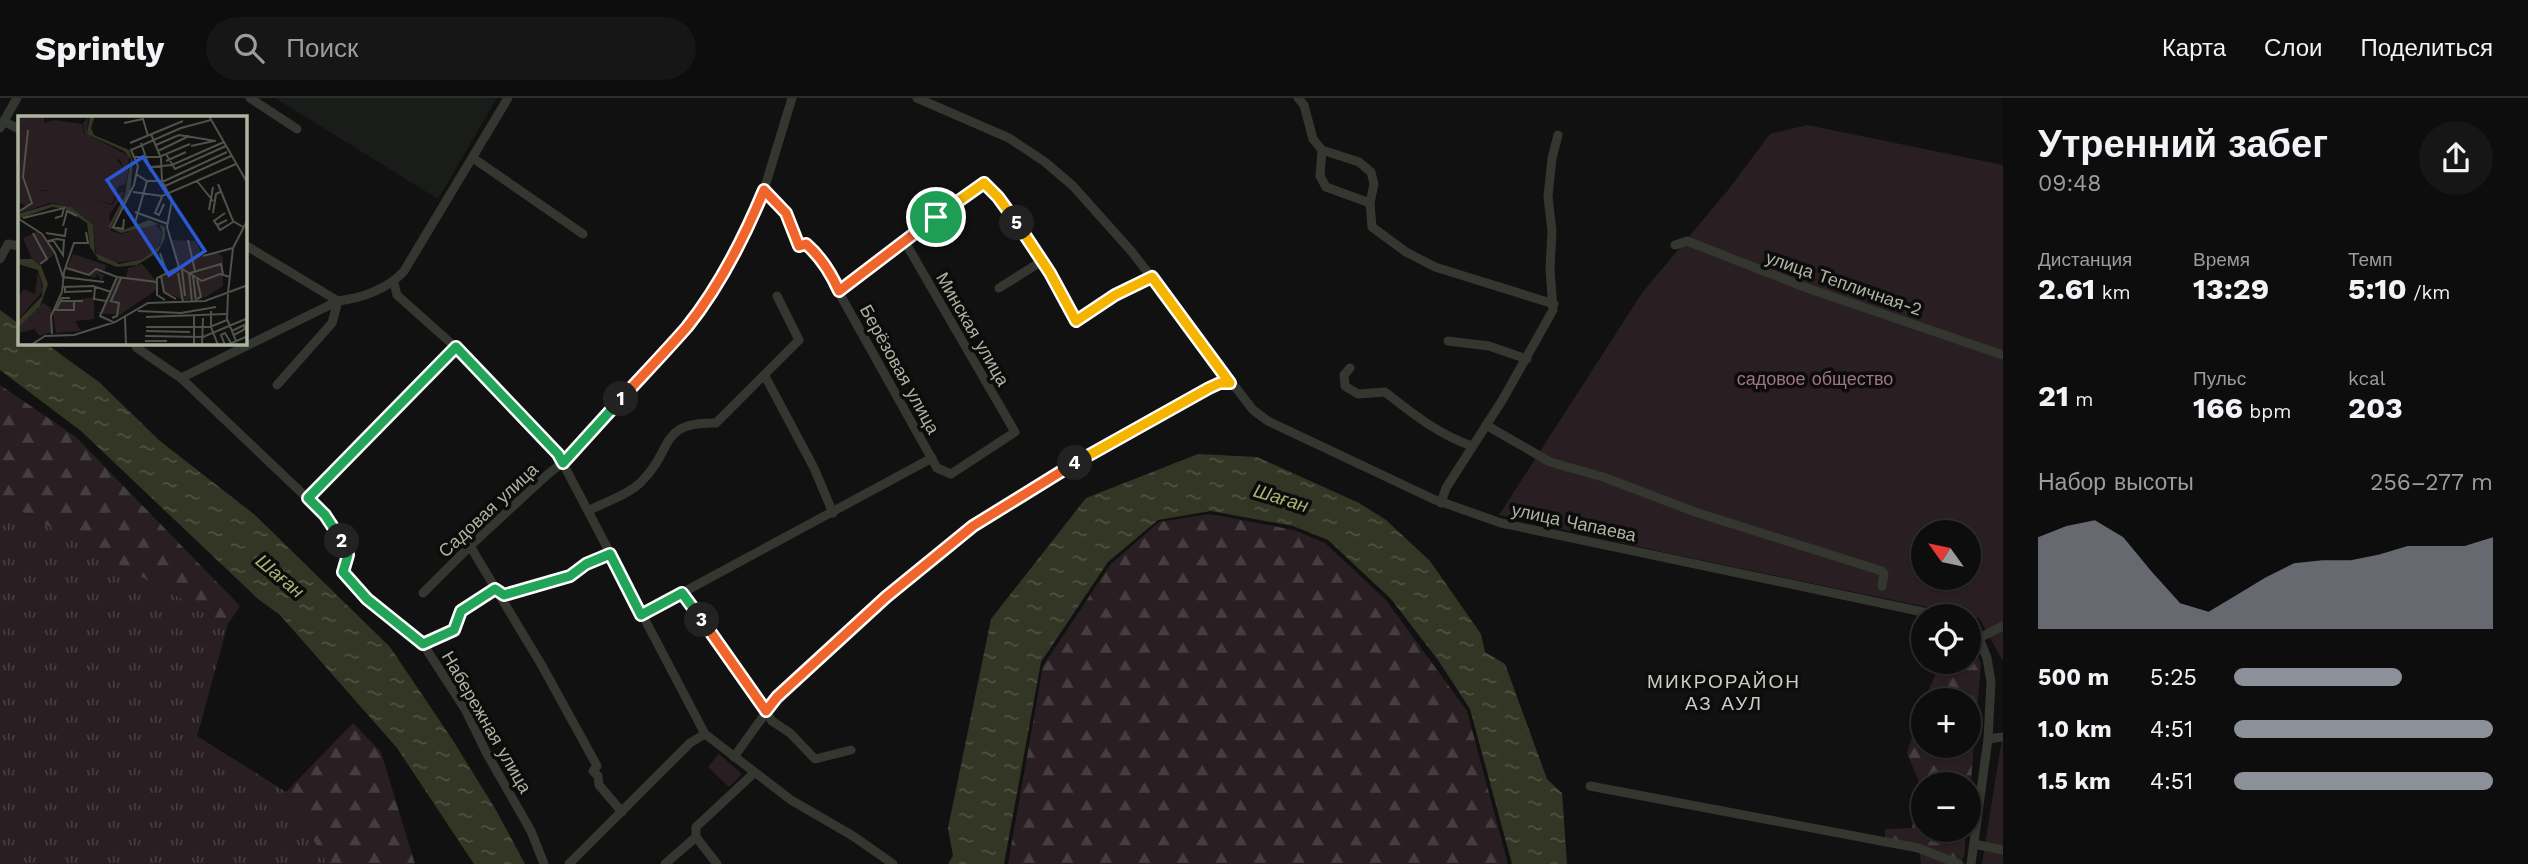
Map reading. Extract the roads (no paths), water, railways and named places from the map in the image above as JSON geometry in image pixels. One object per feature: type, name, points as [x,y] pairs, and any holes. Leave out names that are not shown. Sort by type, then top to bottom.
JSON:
[{"type":"street","points":[[17,98],[1,124],[18,129]]},
{"type":"street","points":[[250,98],[297,129]]},
{"type":"street","points":[[181,378],[338,301],[353,299],[394,283],[404,271],[508,98]]},
{"type":"street","name":"Садовая улица","points":[[424,593],[470,546],[573,454],[693,318],[737,250],[764,190],[792,98]]},
{"type":"street","name":"улица Чапаева","points":[[917,98],[1009,138],[1045,162],[1090,203],[1152,277],[1230,383],[1253,410],[1268,421],[1441,503],[1501,523],[1911,609]]},
{"type":"street","points":[[1298,98],[1304,105],[1313,139],[1322,150],[1359,162],[1371,172],[1374,184],[1370,203],[1373,227],[1406,252],[1435,267],[1554,304]]},
{"type":"street","points":[[1441,503],[1446,488],[1527,359],[1553,310],[1550,269],[1552,231],[1548,197],[1552,158],[1558,135]]},
{"type":"street","points":[[1322,150],[1320,176],[1325,187],[1370,203]]},
{"type":"street","points":[[473,158],[583,234]]},
{"type":"street","points":[[839,291],[984,183],[1006,208],[1042,261],[1076,321],[1115,295],[1152,277]]},
{"type":"street","name":"Берёзовая улица","points":[[764,190],[786,213],[799,246],[806,244],[813,250],[832,275],[937,468]]},
{"type":"street","name":"улица Тепличная-2","points":[[1675,245],[1687,240],[1807,288],[2003,355]]},
{"type":"street","name":"Минская улица","points":[[905,242],[1015,432],[951,474],[937,468]]},
{"type":"street","points":[[0,258],[8,244],[18,246]]},
{"type":"street","points":[[247,246],[338,301]]},
{"type":"street","points":[[999,288],[1042,261]]},
{"type":"street","points":[[394,283],[397,295],[456,347],[558,454],[705,734],[791,800],[887,862]]},
{"type":"street","points":[[588,511],[640,484],[661,458],[670,437],[681,426],[716,423],[799,340],[777,296]]},
{"type":"street","points":[[277,385],[332,323],[338,301]]},
{"type":"street","points":[[1448,341],[1489,346],[1527,359]]},
{"type":"street","name":"Набережная улица","points":[[135,345],[181,378],[325,515],[348,555],[343,572],[367,599],[423,644],[466,709],[487,754],[531,831],[544,864]]},
{"type":"street","points":[[308,498],[456,347]]},
{"type":"street","points":[[1350,368],[1344,375],[1345,386],[1358,394],[1385,391],[1448,438],[1472,446]]},
{"type":"street","points":[[765,376],[814,468],[833,513]]},
{"type":"street","points":[[734,757],[777,697],[878,604],[973,526],[1046,480],[1170,410],[1220,383],[1230,383]]},
{"type":"street","points":[[1486,425],[1550,461],[1603,477],[1698,513],[1882,571],[1882,586]]},
{"type":"street","points":[[641,615],[932,458]]},
{"type":"street","points":[[470,546],[541,664],[597,766],[593,771],[598,776],[599,785],[622,813]]},
{"type":"street","points":[[495,589],[504,595],[532,585],[549,584],[610,554]]},
{"type":"street","points":[[423,644],[454,630],[461,611],[495,589]]},
{"type":"street","points":[[682,593],[772,721],[790,733],[815,759],[851,750]]},
{"type":"street","points":[[1981,637],[2003,626]]},
{"type":"street","points":[[1971,864],[1988,739],[1991,682],[1981,643]]},
{"type":"street","points":[[569,864],[690,743],[705,734]]},
{"type":"street","points":[[1988,739],[2003,737]]},
{"type":"street","points":[[717,864],[696,837],[695,827],[754,773]]},
{"type":"street","points":[[1590,786],[1918,848],[1959,864]]},
{"type":"street","points":[[665,864],[696,837]]},
{"type":"street","points":[[1974,845],[2003,850]]},
{"type":"water","name":"Шаған","points":[[0,310],[18,323],[18,345],[48,345],[99,382],[160,441],[255,515],[390,647],[452,739],[496,810],[525,864],[474,864],[397,748],[280,615],[258,599],[81,431],[0,370]]},
{"type":"water","name":"Шаған","points":[[1198,454],[1257,457],[1359,503],[1386,520],[1430,561],[1481,634],[1485,652],[1505,664],[1547,779],[1562,793],[1567,864],[1512,864],[1470,709],[1438,660],[1391,599],[1328,540],[1293,526],[1211,511],[1158,520],[1108,562],[1041,662],[1004,864],[948,864],[953,856],[948,828],[991,619],[1086,498]]},
{"type":"district","name":"МИКРОРАЙОН АЗ АУЛ","points":[[1724,692]]},
{"type":"park label","name":"садовое общество","points":[[1815,378]]}]
